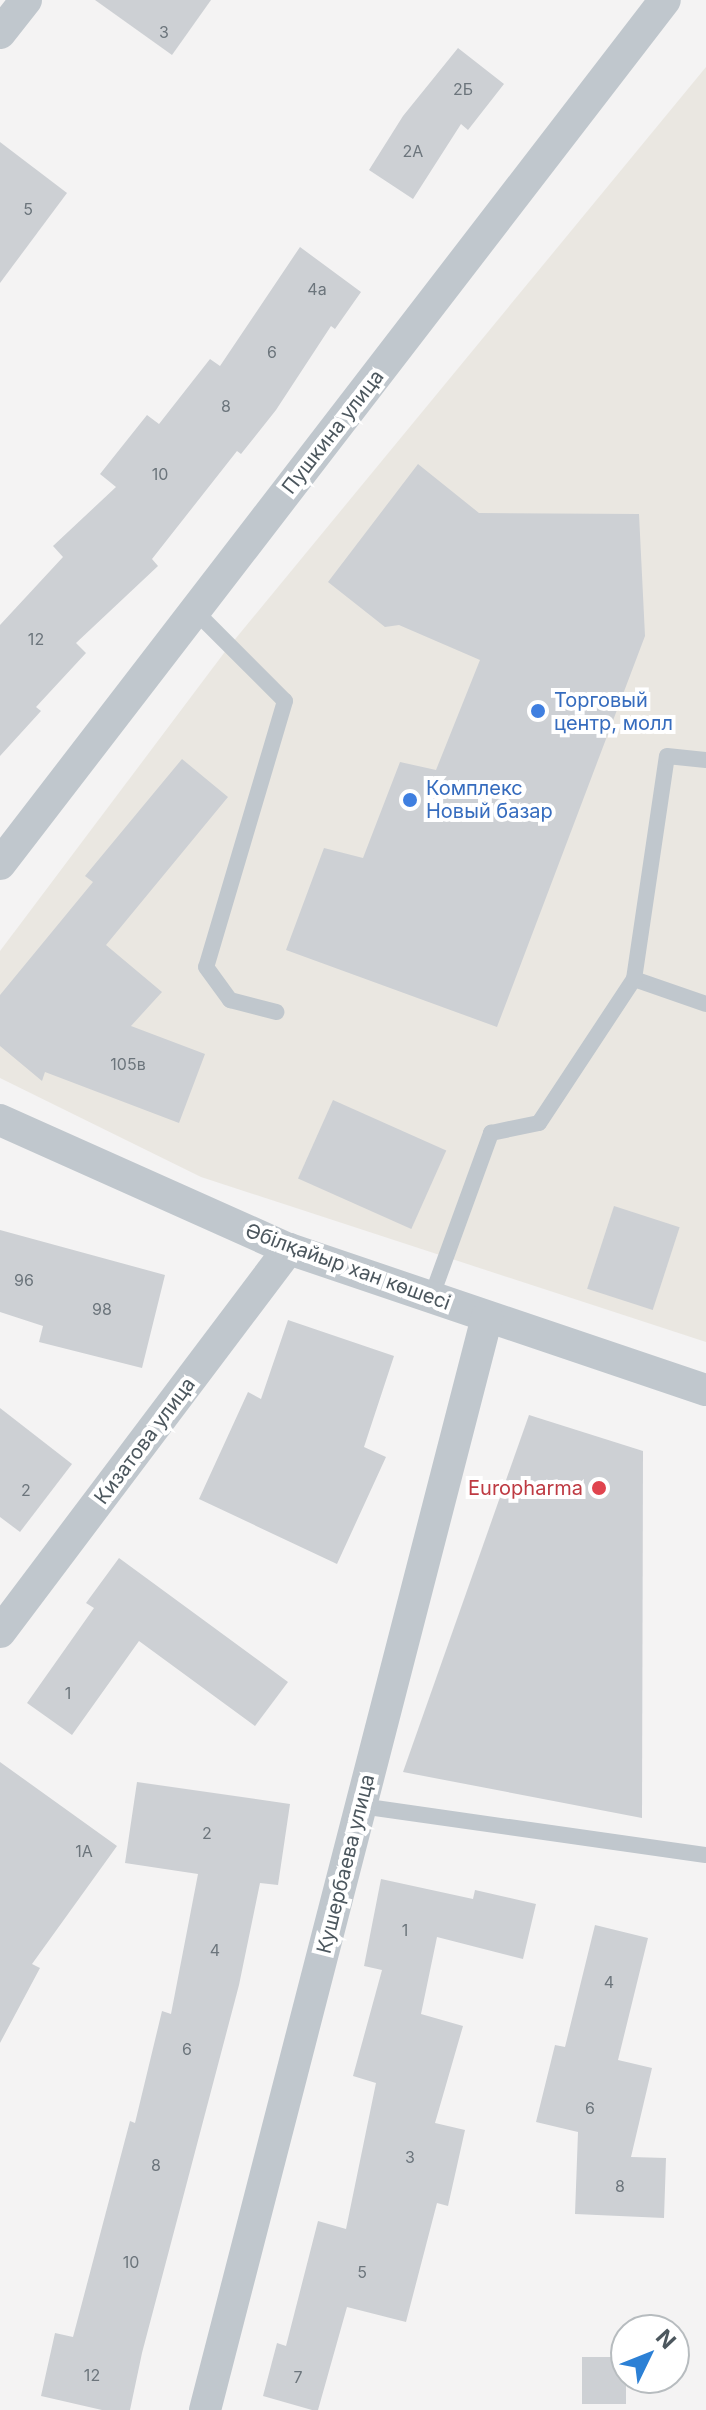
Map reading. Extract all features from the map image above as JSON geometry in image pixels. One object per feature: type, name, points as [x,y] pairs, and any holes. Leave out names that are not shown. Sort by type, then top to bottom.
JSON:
[{"type":"street","points":[[0,33],[26,0]]},
{"type":"street","name":"Пушкина улица","points":[[0,864],[665,0]]},
{"type":"street","name":"Әбілқайыр хан көшесі","points":[[0,1120],[289,1249],[706,1390]]},
{"type":"street","name":"Кизатова улица","points":[[0,1632],[289,1249]]},
{"type":"street","name":"Кушербаева улица","points":[[205,2410],[487,1317]]},
{"type":"lane","points":[[195,611],[285,701],[206,967],[230,1000],[276,1012]]},
{"type":"lane","points":[[431,1298],[491,1133],[539,1123],[634,979],[667,756],[706,760]]},
{"type":"lane","points":[[634,979],[706,1004]]},
{"type":"lane","points":[[361,1806],[706,1855]]},
{"type":"shaded area","name":"Комплекс Новый базар","points":[[706,67],[706,1342],[201,1177],[0,1078],[0,951],[227,649]]},
{"type":"building","points":[[95,0],[211,0],[172,55]]},
{"type":"building","points":[[458,48],[504,84],[468,130],[461,124],[413,199],[369,170],[403,116]]},
{"type":"building","points":[[0,142],[67,193],[0,283]]},
{"type":"building","points":[[300,247],[361,292],[335,329],[331,326],[276,410],[241,454],[237,451],[152,559],[158,566],[76,643],[86,653],[36,707],[41,711],[0,756],[0,625],[63,557],[53,546],[116,487],[100,474],[147,415],[159,424],[210,359],[220,366]]},
{"type":"building","name":"Торговый центр, молл","points":[[418,464],[479,513],[639,514],[645,636],[497,1027],[286,950],[324,848],[363,858],[400,762],[436,770],[480,660],[399,625],[385,627],[328,582]]},
{"type":"building","points":[[182,759],[228,797],[106,945],[162,992],[131,1026],[205,1054],[179,1123],[45,1072],[42,1081],[0,1046],[0,995],[93,882],[85,876]]},
{"type":"building","points":[[333,1100],[446,1150],[411,1229],[298,1179]]},
{"type":"building","points":[[614,1206],[680,1227],[653,1310],[587,1289]]},
{"type":"building","points":[[0,1230],[165,1275],[142,1368],[39,1342],[43,1326],[0,1312]]},
{"type":"building","points":[[288,1320],[394,1356],[364,1447],[386,1457],[337,1564],[199,1499],[248,1392],[261,1399]]},
{"type":"building","points":[[0,1408],[72,1464],[20,1532],[0,1517]]},
{"type":"building","points":[[529,1415],[643,1451],[642,1818],[403,1772]]},
{"type":"building","points":[[119,1558],[288,1682],[255,1726],[139,1641],[72,1735],[27,1703],[94,1608],[86,1603]]},
{"type":"building","points":[[0,1762],[117,1846],[32,1964],[40,1968],[0,2043]]},
{"type":"building","points":[[137,1782],[290,1804],[278,1885],[260,1883],[239,1985],[142,2353],[130,2410],[102,2410],[41,2396],[55,2333],[73,2337],[130,2121],[135,2123],[162,2011],[171,2014],[198,1874],[125,1863]]},
{"type":"building","points":[[381,1879],[473,1899],[475,1890],[536,1904],[523,1959],[437,1937],[421,2014],[463,2026],[435,2123],[465,2130],[448,2206],[437,2203],[406,2322],[347,2307],[318,2410],[312,2410],[263,2396],[277,2343],[286,2346],[318,2221],[346,2229],[376,2083],[353,2076],[382,1970],[364,1966]]},
{"type":"building","points":[[595,1925],[648,1938],[618,2060],[652,2068],[631,2157],[666,2158],[664,2218],[575,2214],[578,2132],[536,2122],[555,2045],[565,2047]]},
{"type":"building","points":[[582,2357],[610,2357],[610,2394],[626,2394],[626,2404],[582,2404]]},
{"type":"place","name":"Торговый центр, молл","points":[[538,711]]},
{"type":"place","name":"Комплекс Новый базар","points":[[410,800]]},
{"type":"place","name":"Europharma","points":[[599,1488]]}]
